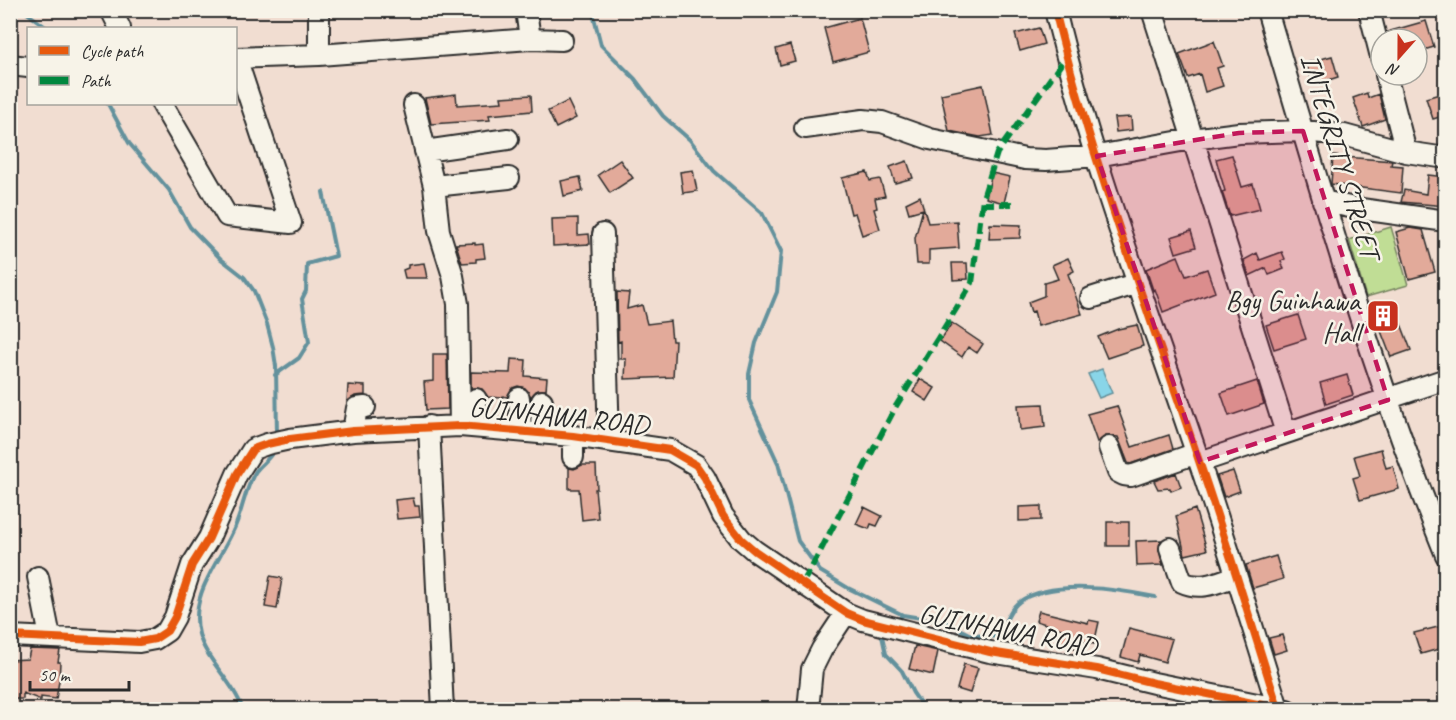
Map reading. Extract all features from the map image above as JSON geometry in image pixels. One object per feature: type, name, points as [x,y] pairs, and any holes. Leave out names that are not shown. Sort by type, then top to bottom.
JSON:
[{"type":"street","points":[[111,10],[120,27]]},
{"type":"street","points":[[319,10],[319,55]]},
{"type":"street","points":[[526,10],[530,39]]},
{"type":"street","points":[[1055,10],[1066,57],[1138,283],[1283,709]]},
{"type":"street","points":[[1152,10],[1286,433]]},
{"type":"street","name":"INTEGRITY STREET","points":[[1267,10],[1323,201],[1388,400],[1418,486],[1446,555]]},
{"type":"street","points":[[1369,10],[1373,27]]},
{"type":"street","points":[[237,58],[319,55],[530,39],[562,40]]},
{"type":"street","points":[[163,105],[227,216],[291,223],[237,61]]},
{"type":"street","points":[[10,65],[27,67]]},
{"type":"street","points":[[1389,87],[1406,152]]},
{"type":"street","points":[[414,105],[434,186],[439,231],[453,276],[458,304],[467,427]]},
{"type":"street","points":[[805,128],[863,120],[882,122],[930,139],[1025,159],[1046,160],[1097,156],[1239,133],[1302,131],[1344,135],[1406,152],[1446,158]]},
{"type":"street","points":[[424,151],[508,139]]},
{"type":"street","points":[[434,186],[509,178]]},
{"type":"street","points":[[1323,201],[1354,208],[1446,221]]},
{"type":"street","points":[[603,234],[609,440]]},
{"type":"street","points":[[1091,297],[1138,283]]},
{"type":"street","points":[[1109,447],[1118,472],[1124,476],[1131,476],[1286,433],[1446,379]]},
{"type":"street","points":[[519,398],[521,431]]},
{"type":"street","points":[[467,427],[476,399]]},
{"type":"street","points":[[541,433],[542,400]]},
{"type":"street","points":[[353,431],[355,411],[357,408],[365,407]]},
{"type":"street","points":[[429,426],[443,710]]},
{"type":"street","name":"GUINHAWA ROAD","points":[[10,636],[139,642],[155,639],[166,631],[175,617],[192,565],[209,538],[241,468],[253,449],[290,439],[353,431],[429,426],[467,427],[609,440],[670,450],[683,456],[696,465],[705,478],[723,516],[741,539],[846,613],[883,626],[990,652],[1097,669],[1197,701],[1283,709]]},
{"type":"street","points":[[573,436],[573,457]]},
{"type":"street","points":[[1170,548],[1182,582],[1190,585],[1206,585],[1236,576]]},
{"type":"street","points":[[38,577],[50,637]]},
{"type":"street","points":[[808,710],[812,669],[822,649],[846,613]]},
{"type":"highlighted area","points":[[1303,131],[1388,400],[1200,462],[1097,156],[1239,133]]},
{"type":"green space","points":[[1391,227],[1408,285],[1366,297],[1349,240]]},
{"type":"water","points":[[1102,369],[1112,393],[1099,398],[1088,374]]},
{"type":"building","points":[[860,18],[869,52],[833,62],[824,28]]},
{"type":"building","points":[[1426,21],[1428,27],[1405,27]]},
{"type":"building","points":[[1039,28],[1044,44],[1020,51],[1015,34]]},
{"type":"building","points":[[1429,31],[1434,47],[1429,48]]},
{"type":"building","points":[[1214,41],[1223,66],[1217,68],[1223,86],[1205,92],[1200,74],[1188,78],[1179,54]]},
{"type":"building","points":[[790,45],[795,61],[780,65],[776,49]]},
{"type":"building","points":[[1332,56],[1338,77],[1313,85],[1306,63]]},
{"type":"building","points":[[983,85],[993,135],[980,137],[949,131],[941,94]]},
{"type":"building","points":[[1446,92],[1446,115],[1433,119],[1426,98]]},
{"type":"building","points":[[1367,93],[1368,98],[1379,94],[1385,119],[1363,127],[1353,98]]},
{"type":"building","points":[[456,94],[457,105],[502,102],[501,97],[531,95],[532,111],[489,115],[490,120],[431,124],[425,98]]},
{"type":"building","points":[[568,101],[576,118],[556,128],[548,111]]},
{"type":"building","points":[[1131,117],[1132,130],[1116,132],[1114,118]]},
{"type":"building","points":[[1232,155],[1242,187],[1253,184],[1260,209],[1230,216],[1222,192],[1225,191],[1216,159]]},
{"type":"building","points":[[1333,156],[1392,161],[1391,165],[1403,166],[1401,193],[1331,184]]},
{"type":"building","points":[[620,160],[633,178],[610,193],[598,175]]},
{"type":"building","points":[[907,161],[913,178],[895,183],[890,167]]},
{"type":"building","points":[[693,170],[697,191],[683,193],[680,172]]},
{"type":"building","points":[[867,172],[870,181],[880,179],[885,196],[875,198],[877,208],[874,209],[880,229],[862,235],[855,213],[851,214],[842,178]]},
{"type":"building","points":[[992,173],[1010,177],[1004,203],[986,198]]},
{"type":"building","points":[[1428,175],[1446,177],[1446,206],[1401,202],[1404,190],[1426,194]]},
{"type":"building","points":[[580,177],[583,191],[564,196],[561,181]]},
{"type":"building","points":[[920,196],[928,223],[957,221],[959,248],[929,250],[929,264],[917,264],[915,238],[923,209],[909,213],[906,203]]},
{"type":"building","points":[[578,218],[578,235],[589,234],[590,244],[553,246],[552,219]]},
{"type":"building","points":[[990,224],[1021,225],[1020,238],[989,239]]},
{"type":"building","points":[[1410,228],[1423,230],[1435,272],[1409,279],[1396,232]]},
{"type":"building","points":[[1191,231],[1196,247],[1176,253],[1171,237]]},
{"type":"building","points":[[475,243],[475,245],[483,244],[485,258],[476,259],[476,262],[462,263],[456,244]]},
{"type":"building","points":[[1282,252],[1285,259],[1281,261],[1284,269],[1269,275],[1266,268],[1249,276],[1244,260],[1257,253],[1260,260]]},
{"type":"building","points":[[1178,256],[1186,276],[1207,269],[1215,292],[1163,312],[1146,269]]},
{"type":"building","points":[[1068,258],[1074,271],[1068,274],[1082,314],[1038,326],[1034,311],[1031,312],[1028,302],[1044,296],[1044,283],[1058,279],[1052,265]]},
{"type":"building","points":[[424,263],[427,278],[405,278],[403,270],[408,268],[408,265]]},
{"type":"building","points":[[952,263],[967,263],[968,279],[953,280]]},
{"type":"building","points":[[617,292],[629,293],[627,309],[642,305],[647,324],[670,321],[672,341],[675,341],[673,377],[625,379],[626,359],[621,359],[621,341],[618,342]]},
{"type":"building","points":[[1391,305],[1411,350],[1391,357],[1371,312]]},
{"type":"building","points":[[1298,315],[1306,339],[1274,349],[1266,325]]},
{"type":"building","points":[[952,323],[983,344],[977,353],[968,347],[962,357],[940,341]]},
{"type":"building","points":[[1137,325],[1143,346],[1107,358],[1098,337]]},
{"type":"building","points":[[433,354],[447,354],[448,409],[426,410],[424,382],[433,381]]},
{"type":"building","points":[[511,359],[526,360],[525,376],[547,378],[546,390],[537,390],[531,397],[525,388],[518,386],[512,388],[507,397],[502,398],[488,397],[482,389],[471,388],[471,372],[510,373]]},
{"type":"building","points":[[1347,375],[1353,395],[1326,404],[1320,383]]},
{"type":"building","points":[[920,379],[935,388],[927,401],[913,392]]},
{"type":"building","points":[[1257,381],[1264,404],[1229,416],[1221,393]]},
{"type":"building","points":[[348,385],[365,386],[365,395],[355,396],[347,402]]},
{"type":"building","points":[[1043,404],[1045,427],[1020,430],[1018,405]]},
{"type":"building","points":[[1117,406],[1132,447],[1169,435],[1173,449],[1130,464],[1118,437],[1106,436],[1097,442],[1087,414]]},
{"type":"building","points":[[1381,449],[1386,468],[1393,466],[1399,489],[1360,500],[1353,478],[1360,476],[1354,456]]},
{"type":"building","points":[[582,465],[596,465],[597,489],[595,489],[598,518],[582,520],[579,489],[569,489],[569,468],[574,469]]},
{"type":"building","points":[[1233,471],[1240,491],[1224,497],[1217,476]]},
{"type":"building","points":[[1176,473],[1181,487],[1171,491],[1170,488],[1158,489],[1154,481]]},
{"type":"building","points":[[413,498],[415,506],[419,506],[420,517],[397,519],[395,500]]},
{"type":"building","points":[[1041,506],[1041,520],[1019,521],[1019,507]]},
{"type":"building","points":[[864,507],[882,516],[877,526],[871,524],[869,529],[856,524]]},
{"type":"building","points":[[1195,509],[1207,550],[1185,555],[1176,516]]},
{"type":"building","points":[[1107,522],[1129,522],[1129,546],[1107,546]]},
{"type":"building","points":[[1161,540],[1159,551],[1163,565],[1137,566],[1136,541]]},
{"type":"building","points":[[1276,556],[1283,579],[1253,588],[1246,565]]},
{"type":"building","points":[[270,576],[282,578],[277,609],[265,607]]},
{"type":"building","points":[[1039,611],[1088,623],[1089,620],[1099,622],[1094,644],[1081,641],[1080,649],[1060,645],[1062,629],[1036,621]]},
{"type":"building","points":[[1446,625],[1446,647],[1421,654],[1414,633]]},
{"type":"building","points":[[1129,628],[1172,639],[1165,662],[1140,655],[1138,662],[1121,657]]},
{"type":"building","points":[[1282,635],[1287,650],[1274,654],[1269,638]]},
{"type":"building","points":[[915,646],[938,651],[933,675],[909,669]]},
{"type":"building","points":[[30,649],[60,650],[56,699],[41,697],[41,700],[23,693],[23,699],[11,699],[10,660],[28,659]]},
{"type":"building","points":[[964,664],[978,668],[970,693],[957,689]]},
{"type":"waterway","points":[[23,10],[46,27]]},
{"type":"waterway","points":[[592,10],[601,45],[635,79],[663,116],[690,140],[714,171],[762,213],[781,251],[777,292],[756,343],[749,374],[749,400],[778,463],[798,541],[820,571],[848,588],[903,615]]},
{"type":"waterway","points":[[109,105],[129,143],[169,190],[190,227],[221,259],[244,277],[254,291],[267,324],[276,366],[277,437]]},
{"type":"waterway","points":[[275,375],[299,358],[309,342],[302,299],[306,291],[307,264],[336,256],[323,192]]},
{"type":"waterway","points":[[243,710],[234,691],[202,643],[197,620],[198,606],[207,580],[236,524],[252,478],[274,450]]},
{"type":"waterway","points":[[895,622],[903,615],[945,622],[971,635],[998,637],[1007,618],[1019,602],[1049,590],[1104,589],[1155,597]]},
{"type":"waterway","points":[[886,632],[882,636],[886,654],[902,671],[925,710]]},
{"type":"marked path","points":[[803,582],[896,406],[972,283],[983,198],[997,153],[1066,57]]},
{"type":"marked path","points":[[982,204],[1015,204]]},
{"type":"cycle path","points":[[1055,10],[1104,181],[1209,492],[1278,708]]},
{"type":"cycle path","points":[[10,636],[139,642],[155,639],[167,631],[175,617],[192,565],[209,538],[237,474],[253,449],[290,439],[353,431],[460,426],[573,436],[670,450],[696,465],[705,478],[723,516],[741,539],[846,613],[863,620],[990,652],[1097,669],[1287,710]]},
{"type":"place","name":"Bgy Guinhawa Hall","points":[[1383,316]]}]
